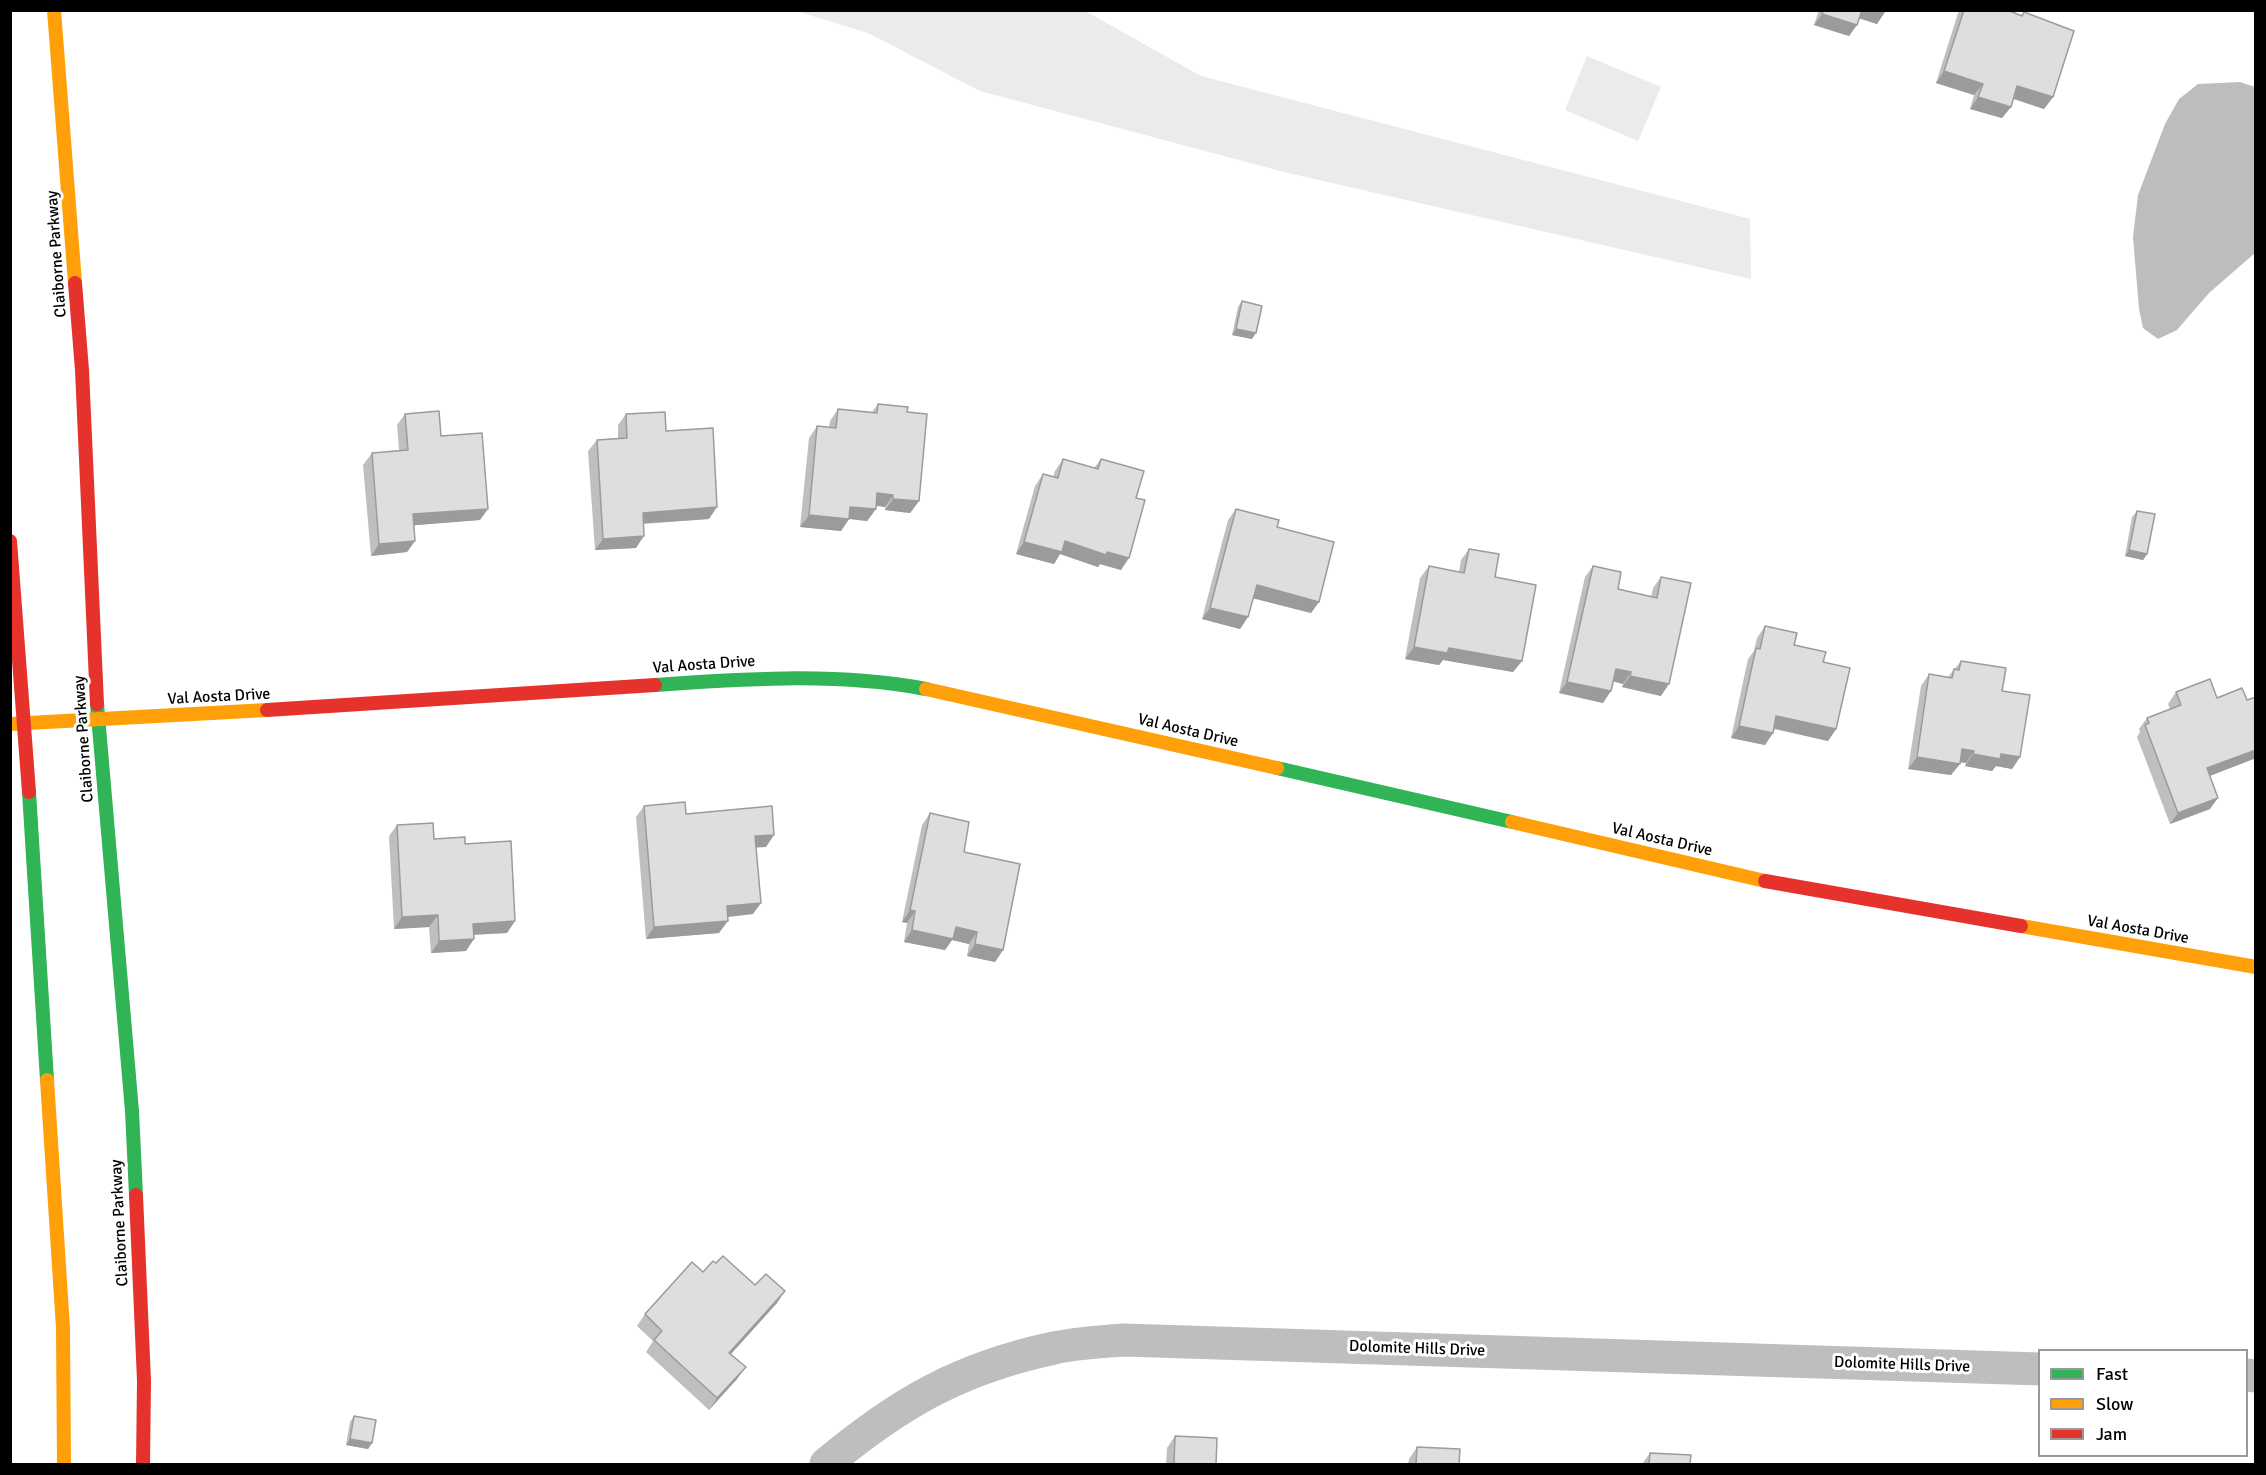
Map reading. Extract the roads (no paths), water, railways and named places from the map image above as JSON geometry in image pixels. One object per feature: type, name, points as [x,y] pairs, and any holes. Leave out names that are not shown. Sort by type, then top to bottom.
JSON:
[{"type":"main road","name":"Claiborne Parkway","points":[[54,10],[82,369],[98,720],[132,1111],[144,1381],[142,1464]]},
{"type":"main road","points":[[10,541],[25,724],[48,1105],[62,1282],[66,1396],[64,1464]]},
{"type":"main road","name":"Val Aosta Drive","points":[[10,724],[351,706],[777,677],[823,678],[919,688],[1006,705],[1780,884],[2256,967]]},
{"type":"street","name":"Dolomite Hills Drive","points":[[826,1464],[872,1425],[934,1388],[995,1363],[1046,1350],[1123,1340],[2038,1369]]}]
